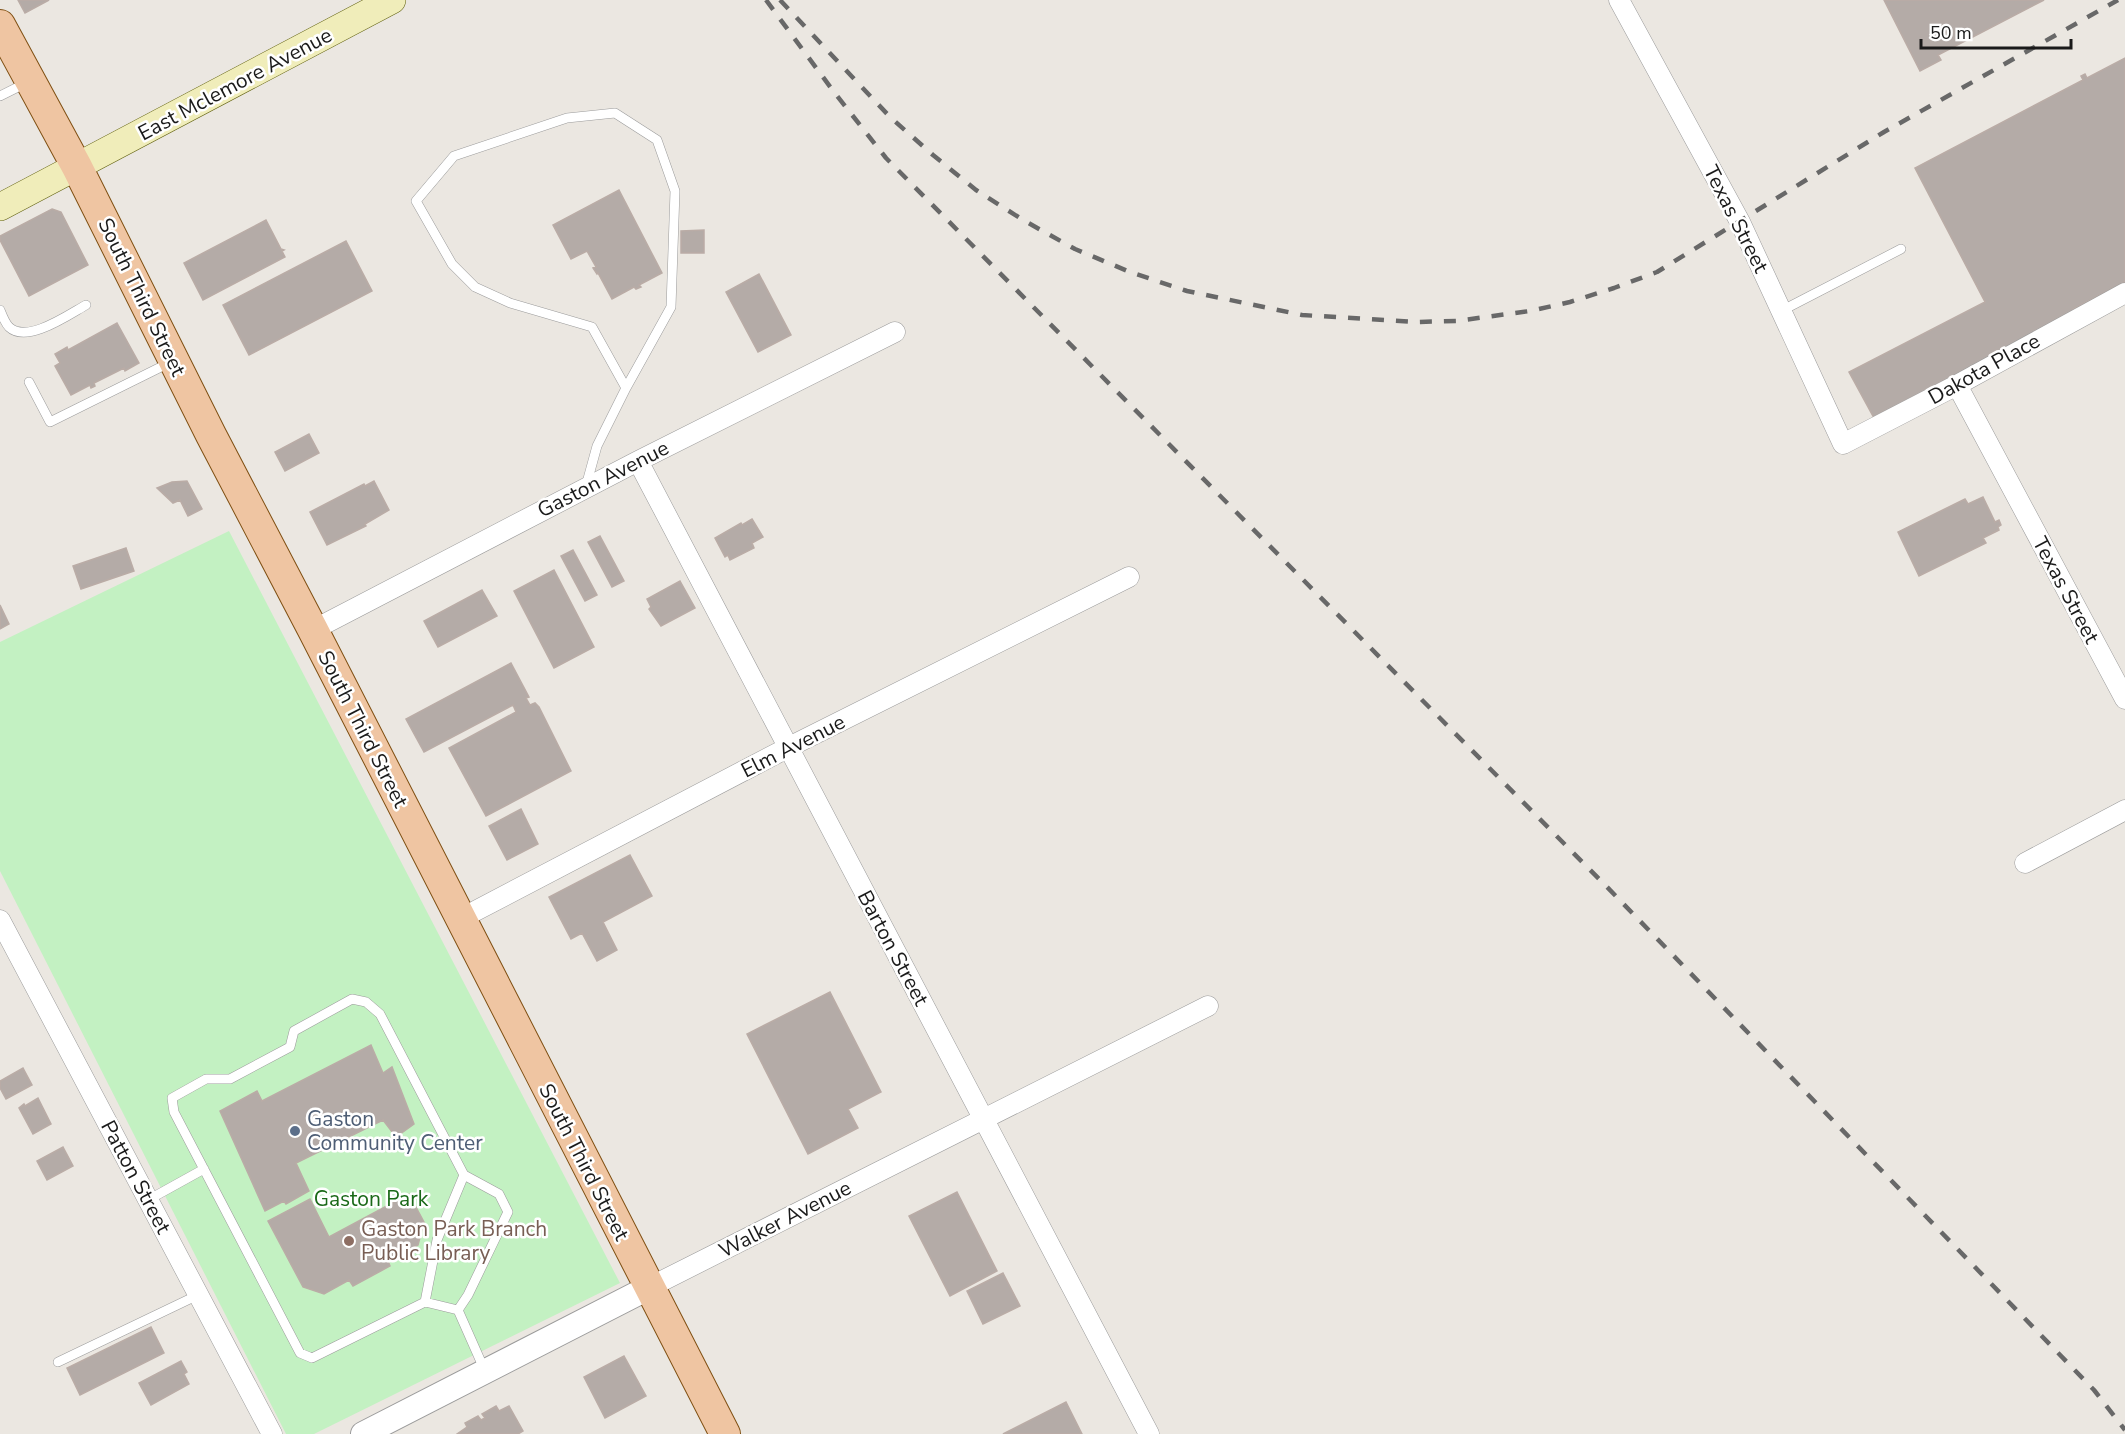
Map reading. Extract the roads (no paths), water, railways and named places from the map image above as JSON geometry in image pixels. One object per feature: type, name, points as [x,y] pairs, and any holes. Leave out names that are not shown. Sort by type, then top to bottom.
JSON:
[{"type":"main road","name":"East Mclemore Avenue","points":[[77,167],[392,0]]},
{"type":"main road","name":"South Third Street","points":[[0,25],[77,167],[173,361],[725,1434]]},
{"type":"main road","points":[[0,207],[77,167]]},
{"type":"street","name":"Texas Street","points":[[1619,0],[1740,222],[1843,444]]},
{"type":"street","name":"Dakota Place","points":[[1843,444],[1957,385],[2125,292]]},
{"type":"street","name":"Gaston Avenue","points":[[313,630],[638,461],[895,332]]},
{"type":"street","name":"Texas Street","points":[[1957,385],[2125,699]]},
{"type":"street","name":"Barton Street","points":[[638,461],[1149,1434]]},
{"type":"street","name":"Elm Avenue","points":[[460,919],[789,747],[1130,577]]},
{"type":"street","points":[[2025,863],[2125,810]]},
{"type":"street","name":"Patton Street","points":[[0,920],[272,1434]]},
{"type":"street","name":"Walker Avenue","points":[[363,1434],[1208,1006]]},
{"type":"lane","points":[[0,96],[30,81]]},
{"type":"lane","points":[[586,488],[597,446],[671,307],[675,191],[657,140],[615,113],[567,118],[454,156],[416,201],[452,264],[475,287],[510,303],[592,327],[626,388]]},
{"type":"lane","points":[[1781,311],[1901,249]]},
{"type":"lane","points":[[0,310],[9,327],[22,332],[38,331],[86,305]]},
{"type":"lane","points":[[29,382],[50,422],[173,361]]},
{"type":"lane","points":[[352,999],[366,1002],[380,1014],[464,1175],[499,1194],[508,1212],[468,1295],[458,1310],[425,1302],[312,1358],[300,1353],[174,1112],[172,1098],[206,1079],[230,1079],[290,1047],[294,1031],[352,999]]},
{"type":"lane","points":[[148,1200],[204,1169]]},
{"type":"lane","points":[[425,1302],[437,1240],[464,1175]]},
{"type":"lane","points":[[58,1362],[198,1295]]},
{"type":"lane","points":[[458,1310],[485,1371]]},
{"type":"railway","points":[[766,0],[886,158],[1607,887],[2094,1390],[2125,1430]]},
{"type":"railway","points":[[780,0],[890,117],[933,155],[976,190],[1075,249],[1130,272],[1187,291],[1302,315],[1415,322],[1456,321],[1530,311],[1570,302],[1657,272],[1884,132],[2118,0]]},
{"type":"place","name":"Gaston Community Center","points":[[295,1131]]},
{"type":"place","name":"Gaston Park Branch Public Library","points":[[349,1241]]},
{"type":"park label","name":"Gaston Park","points":[[371,1199]]}]
